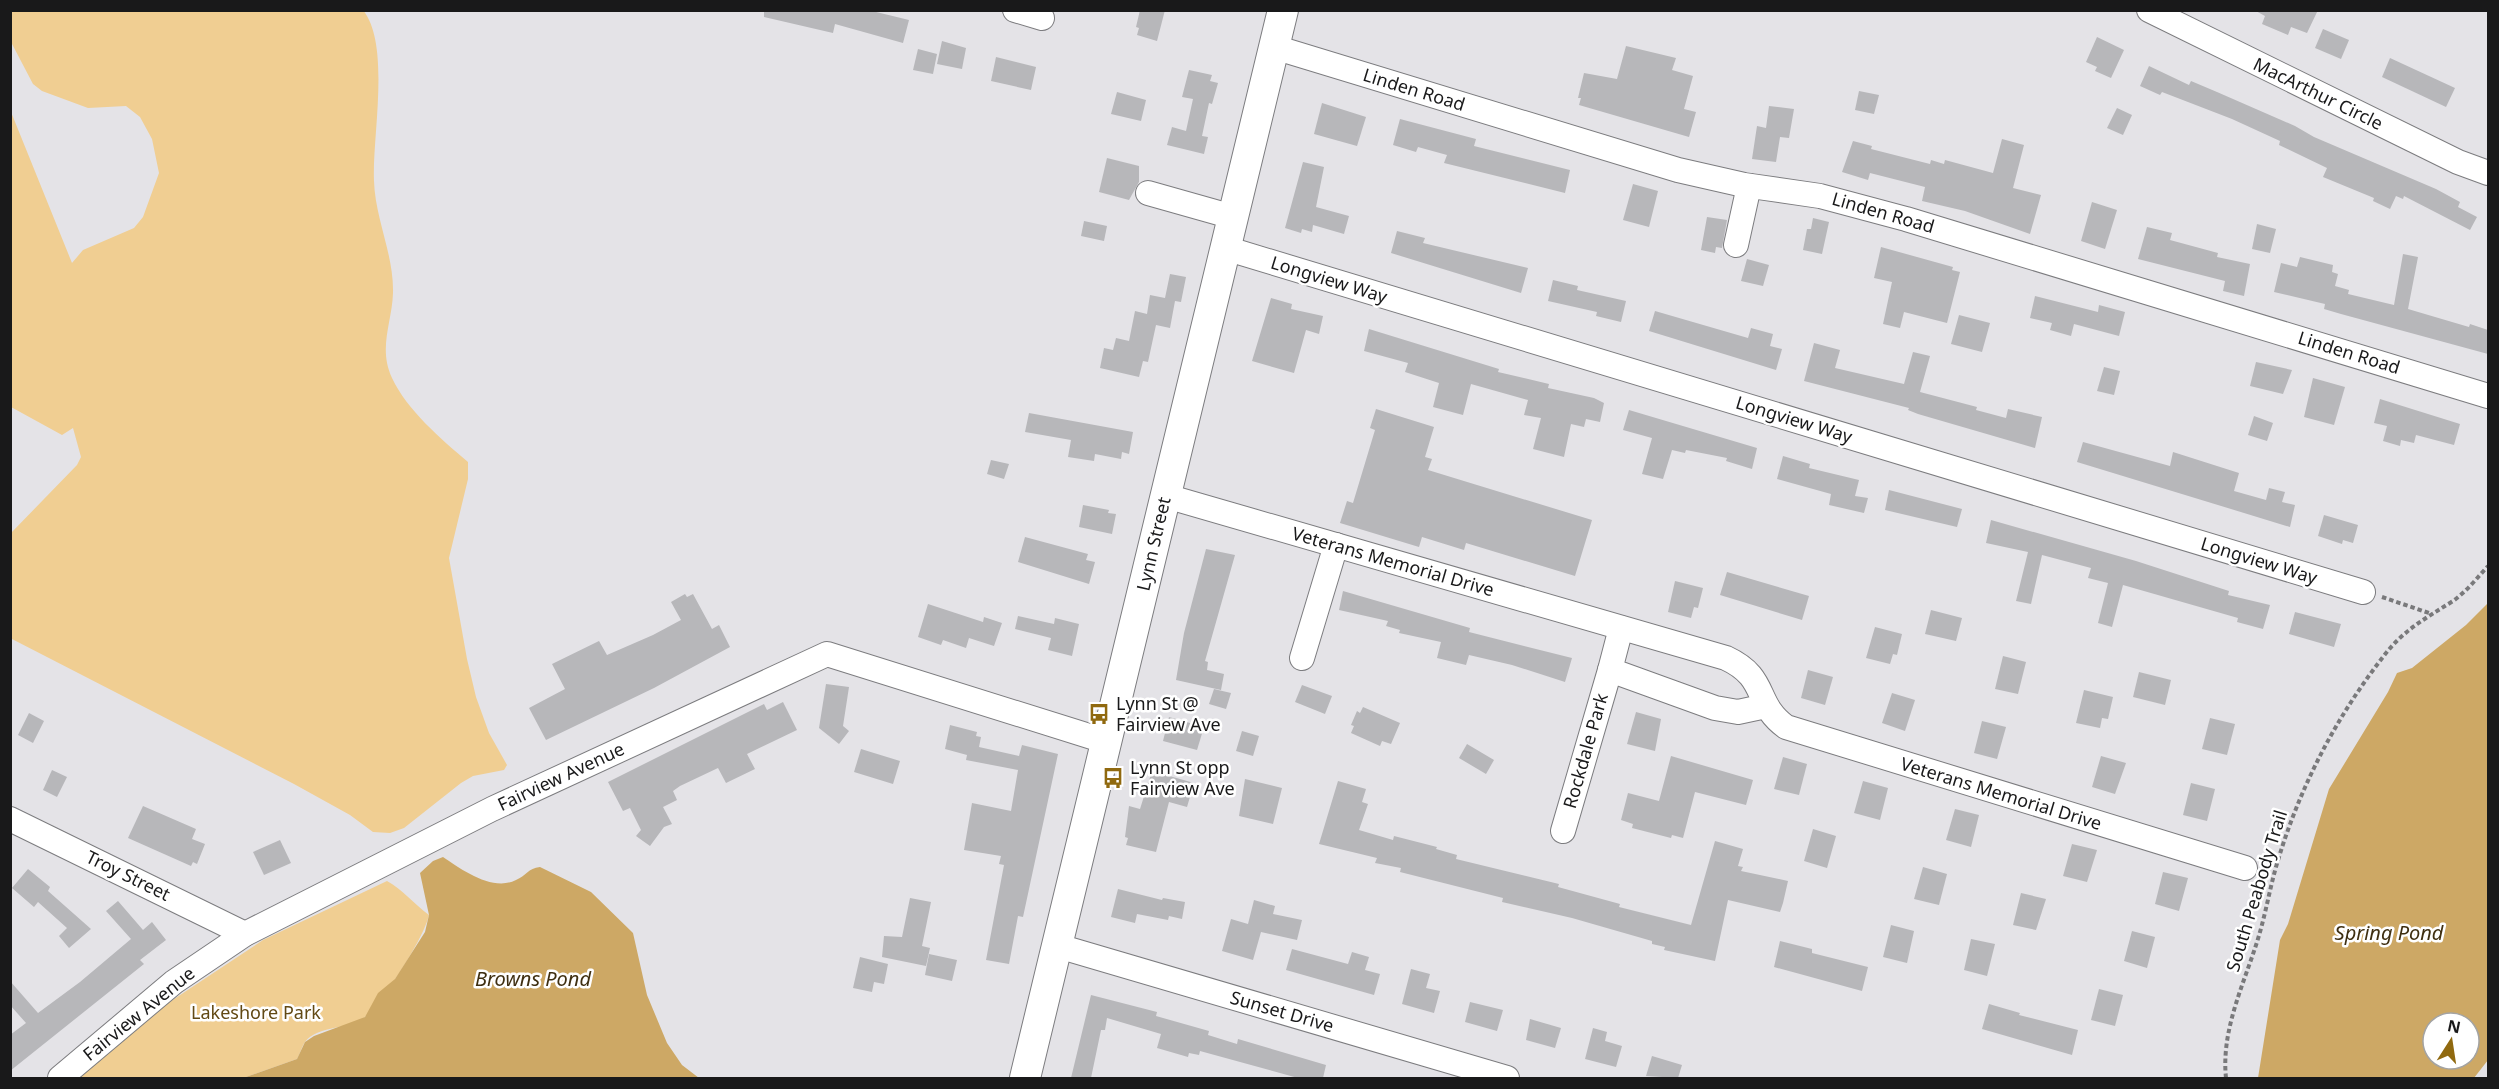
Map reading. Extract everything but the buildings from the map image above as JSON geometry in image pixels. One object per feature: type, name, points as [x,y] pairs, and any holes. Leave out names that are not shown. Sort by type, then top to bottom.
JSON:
[{"type":"main road","name":"Lynn Street","points":[[1025,1078],[1283,10]]},
{"type":"street","points":[[1015,10],[1042,18]]},
{"type":"street","name":"MacArthur Circle","points":[[2149,10],[2448,157],[2488,173]]},
{"type":"street","name":"Linden Road","points":[[1274,46],[1643,160],[1749,186],[1820,196],[1906,219],[2488,396]]},
{"type":"street","points":[[1736,245],[1749,186]]},
{"type":"street","points":[[1148,193],[1233,217]]},
{"type":"street","name":"Longview Way","points":[[1225,248],[2363,592]]},
{"type":"street","name":"Veterans Memorial Drive","points":[[1166,496],[1725,658],[1744,666],[1760,688],[1766,706],[1786,727],[2245,868]]},
{"type":"street","points":[[1302,658],[1335,545]]},
{"type":"street","points":[[1621,628],[1610,670],[1715,708],[1738,712],[1766,706]]},
{"type":"street","name":"Fairview Avenue","points":[[60,1078],[174,982],[245,934],[492,809],[827,654],[1108,742]]},
{"type":"street","name":"Rockdale Park","points":[[1563,831],[1610,670]]},
{"type":"street","name":"Troy Street","points":[[14,826],[245,934]]},
{"type":"street","name":"Sunset Drive","points":[[1058,946],[1507,1078]]},
{"type":"path","name":"South Peabody Trail","points":[[2226,1078],[2229,1030],[2235,1004],[2260,934],[2276,867],[2289,827],[2316,758],[2383,657],[2405,632],[2430,613],[2454,600],[2488,566]]},
{"type":"path","points":[[2363,592],[2430,613]]},
{"type":"green space","points":[[363,10],[371,26],[376,45],[378,92],[374,162],[375,195],[393,279],[386,346],[388,367],[398,390],[416,413],[468,462],[468,479],[449,558],[476,697],[489,733],[507,765],[504,770],[473,776],[404,828],[390,833],[373,832],[350,815],[294,784],[10,638],[11,533],[77,465],[81,457],[73,428],[62,435],[11,407],[11,112],[72,263],[83,250],[134,228],[143,217],[159,173],[152,139],[140,117],[126,106],[88,108],[42,91],[33,84],[11,42],[11,11]]},
{"type":"green space","name":"Lakeshore Park","points":[[387,881],[429,915],[402,969],[382,998],[365,1017],[311,1037],[304,1044],[297,1059],[243,1078],[75,1078],[159,1009],[263,940]]},
{"type":"water","name":"Spring Pond","points":[[2488,603],[2488,1060],[2481,1069],[2481,1011],[2421,1011],[2421,1071],[2479,1071],[2474,1078],[2258,1078],[2280,940],[2288,924],[2329,789],[2388,692],[2397,673],[2412,668],[2466,625]]},
{"type":"water","name":"Browns Pond","points":[[443,857],[468,873],[488,881],[507,883],[540,867],[591,892],[633,933],[647,995],[667,1043],[682,1065],[699,1078],[243,1078],[297,1059],[305,1042],[314,1036],[365,1017],[378,993],[395,979],[425,932],[429,915],[420,873],[433,861]]},
{"type":"place","name":"Lynn St @ Fairview Ave","points":[[1099,714]]},
{"type":"place","name":"Lynn St opp Fairview Ave","points":[[1113,778]]}]
